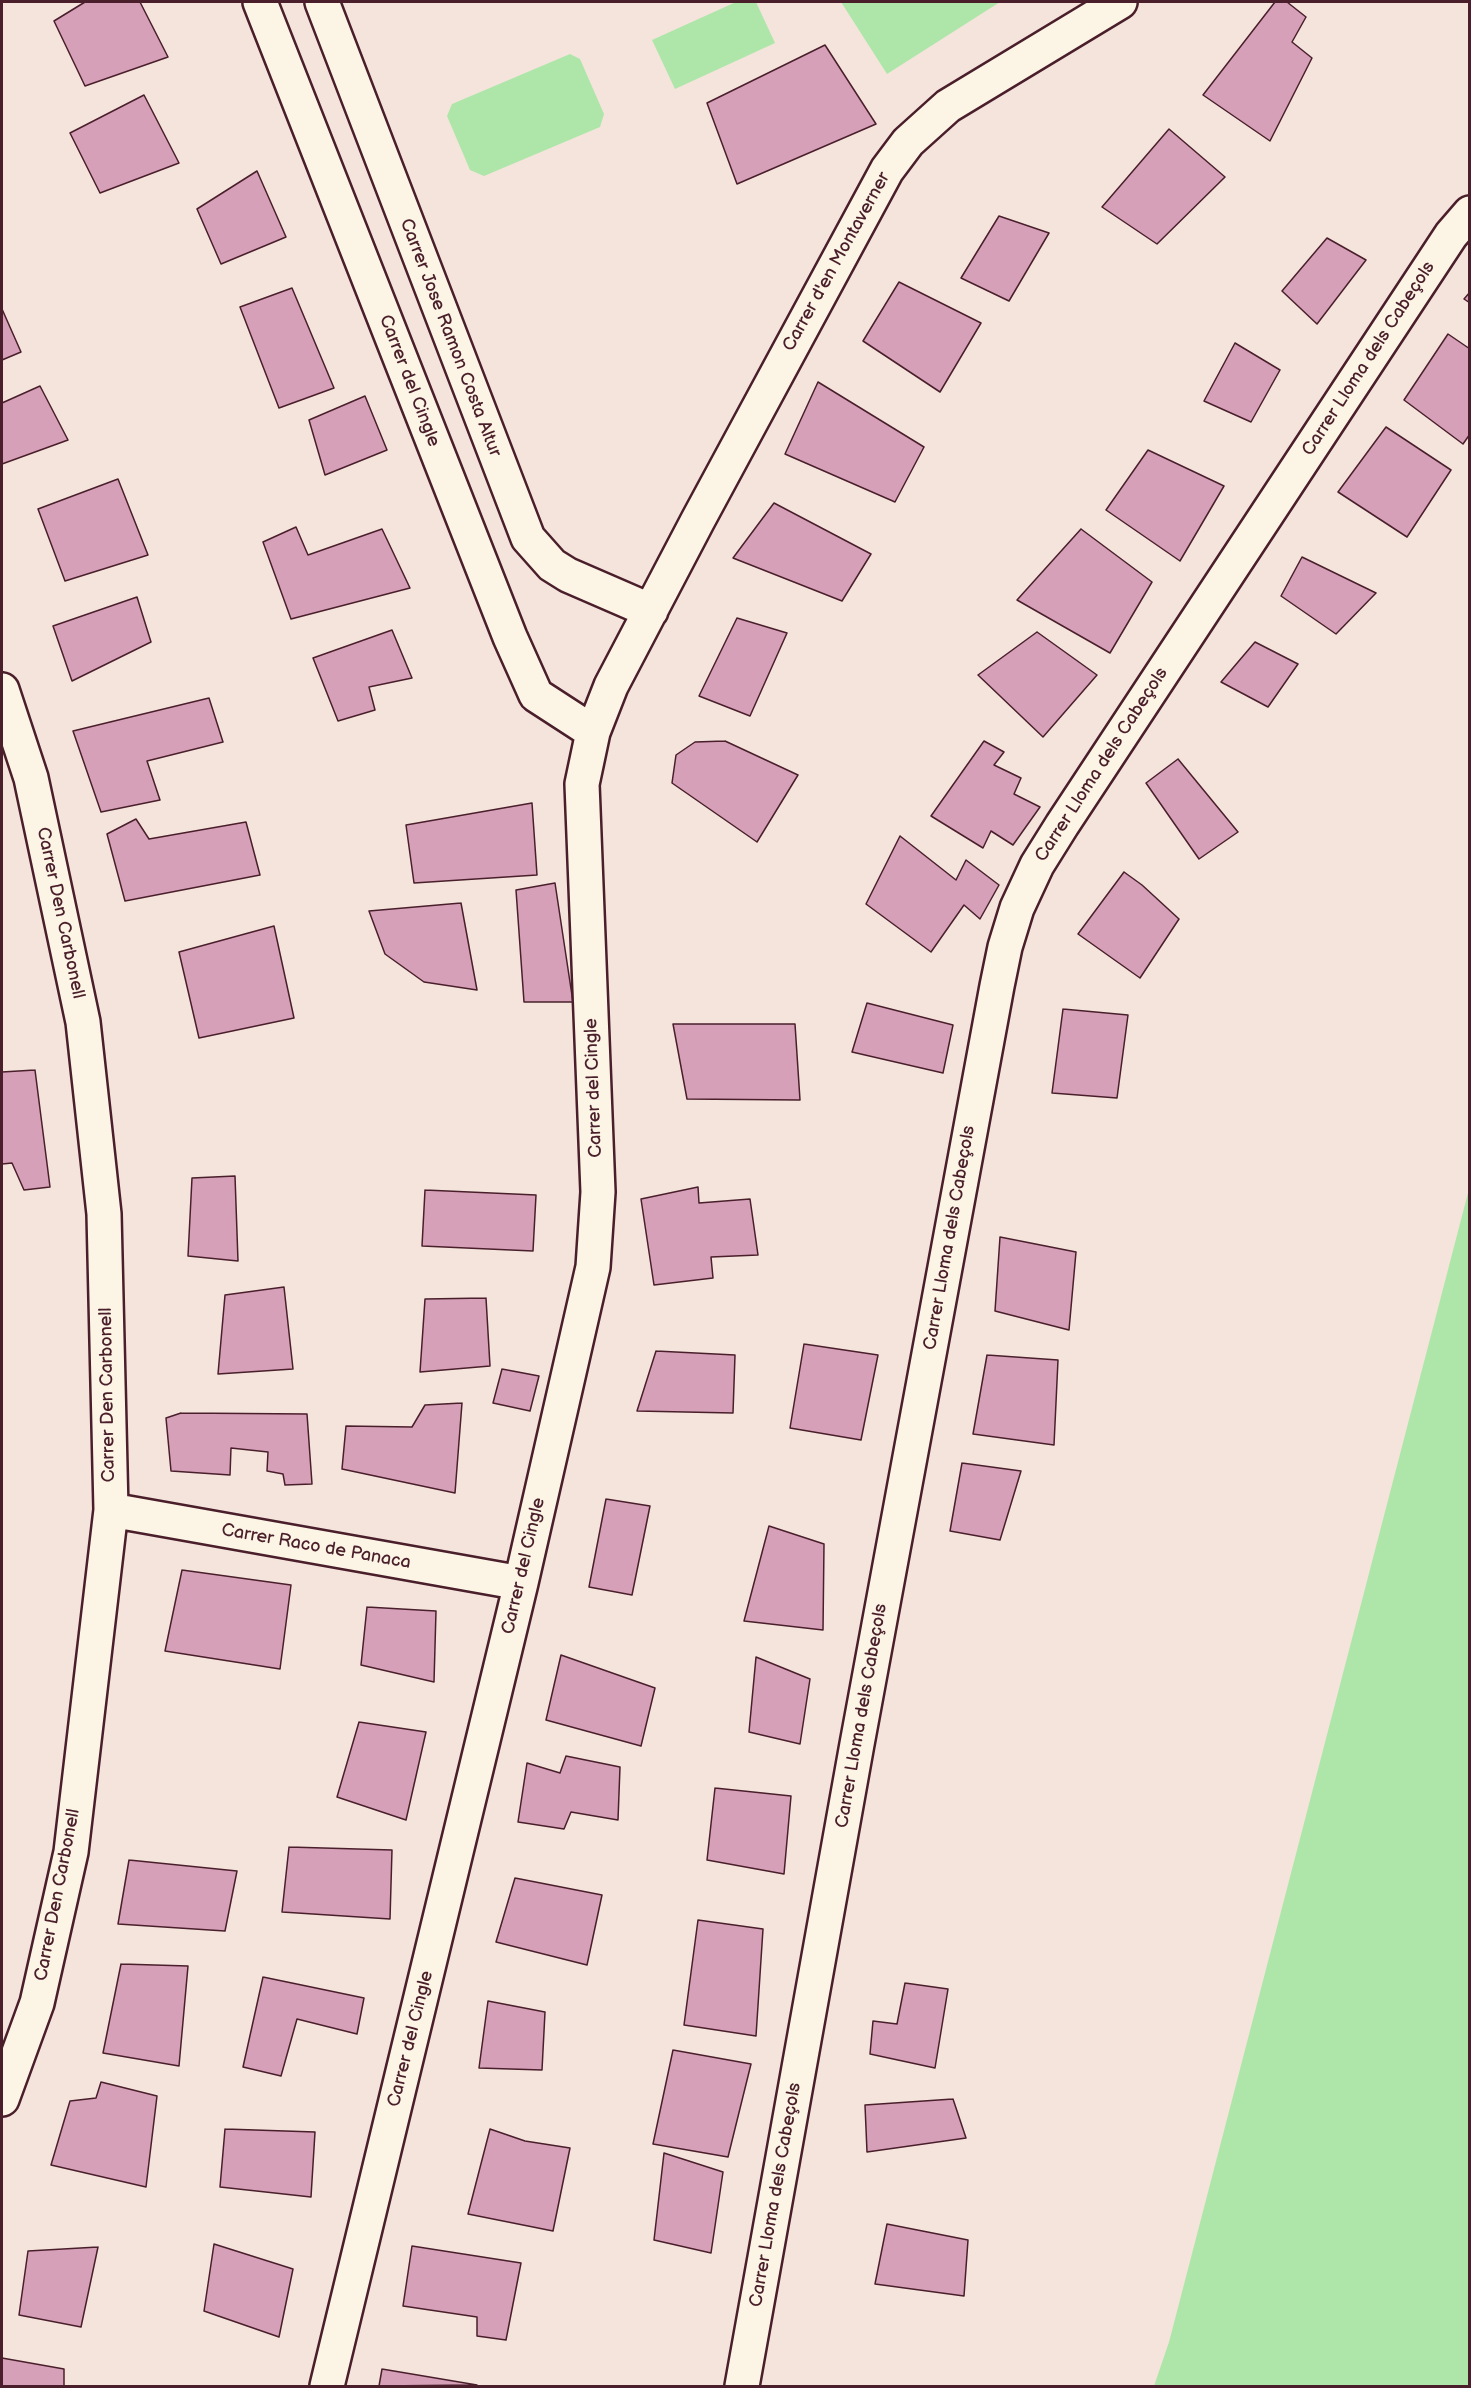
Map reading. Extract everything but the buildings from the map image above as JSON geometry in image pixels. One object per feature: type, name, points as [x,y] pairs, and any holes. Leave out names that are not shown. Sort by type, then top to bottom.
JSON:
[{"type":"street","name":"Carrer del Cingle","points":[[260,2],[510,637],[536,695],[593,732]]},
{"type":"street","name":"Carrer Jose Ramon Costa Altur","points":[[322,2],[528,538],[546,558],[568,575],[651,611]]},
{"type":"street","name":"Carrer d'en Montaverner","points":[[651,611],[870,199],[908,142],[948,106],[1087,10],[1120,2]]},
{"type":"street","name":"Carrer Lloma dels Cabeçols","points":[[742,2386],[859,1732],[997,986],[1005,947],[1017,908],[1037,865],[1062,825],[1451,235],[1470,213]]},
{"type":"street","name":"Carrer del Cingle","points":[[327,2386],[521,1583],[593,1266],[598,1192],[582,783],[593,732],[611,686],[651,611]]},
{"type":"street","name":"Carrer Den Carbonell","points":[[2,690],[31,778],[83,1022],[104,1214],[111,1510],[71,1851],[37,2003],[2,2099]]},
{"type":"street","name":"Carrer Raco de Panaca","points":[[111,1510],[521,1583]]},
{"type":"green space","points":[[736,2],[756,2],[775,43],[675,89],[652,40]]},
{"type":"green space","points":[[841,2],[1000,2],[887,74]]},
{"type":"green space","points":[[570,54],[580,59],[604,114],[600,127],[484,176],[470,170],[447,116],[452,104]]},
{"type":"green space","points":[[1469,1189],[1469,2386],[1154,2386],[1169,2342]]}]
